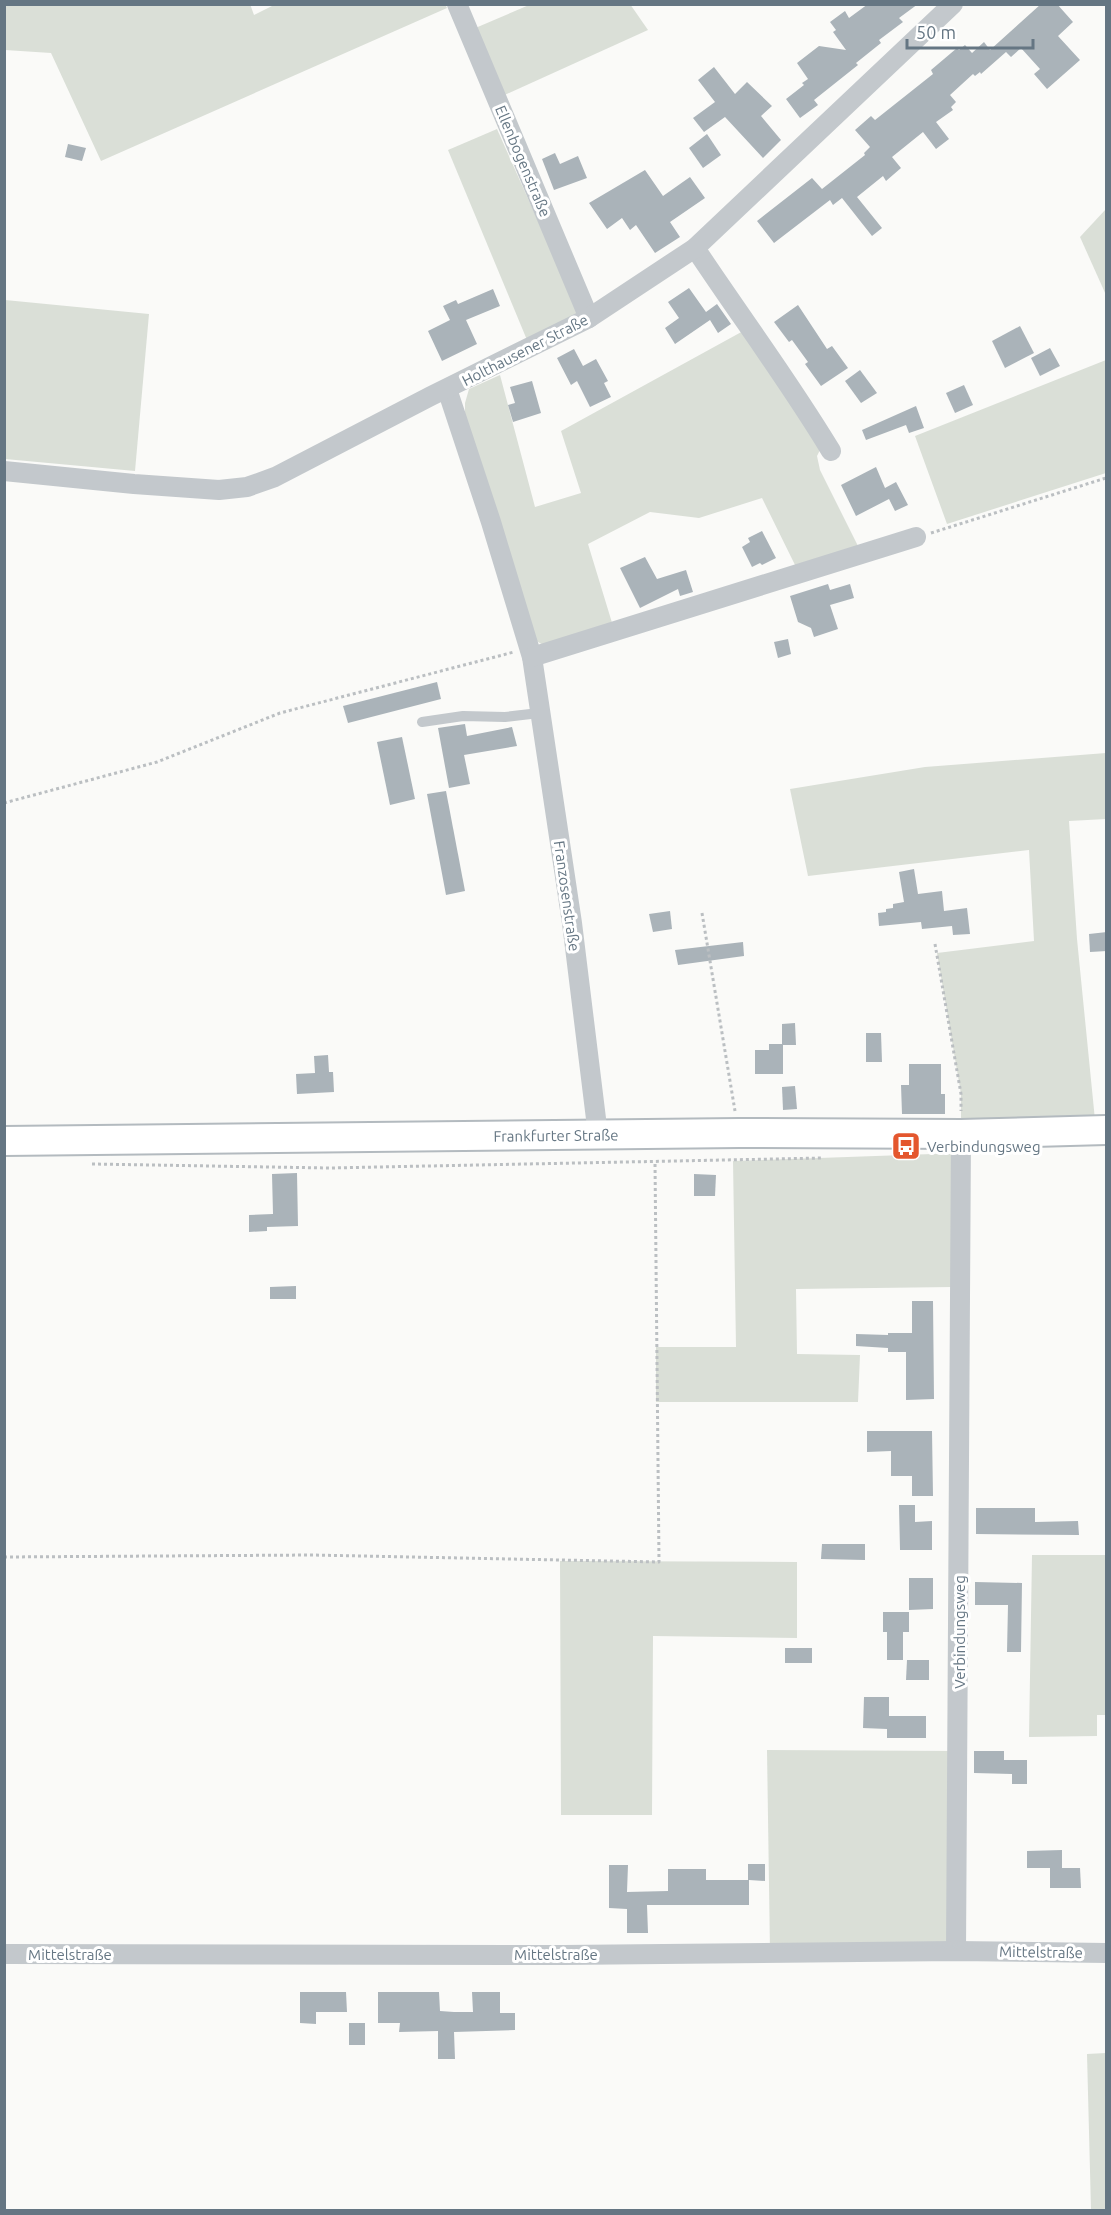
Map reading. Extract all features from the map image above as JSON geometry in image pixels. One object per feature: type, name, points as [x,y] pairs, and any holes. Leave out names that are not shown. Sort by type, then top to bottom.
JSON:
[{"type":"main road","name":"Frankfurter Straße","points":[[4,1141],[739,1133],[961,1134],[1107,1130]]},
{"type":"street","name":"Ellenbogenstraße","points":[[457,4],[590,318]]},
{"type":"street","name":"Holthausener Straße","points":[[4,471],[219,490],[247,487],[275,477],[590,318],[695,248],[953,4]]},
{"type":"street","points":[[695,248],[801,402],[831,451]]},
{"type":"street","name":"Franzosenstraße","points":[[447,389],[491,522],[530,653],[572,923],[598,1136]]},
{"type":"street","points":[[530,653],[916,537]]},
{"type":"street","name":"Verbindungsweg","points":[[956,1951],[961,1134]]},
{"type":"street","name":"Mittelstraße","points":[[4,1954],[564,1955],[956,1951],[1107,1953]]},
{"type":"lane","points":[[422,722],[463,716],[505,717],[539,713]]},
{"type":"path","points":[[916,537],[1107,478]]},
{"type":"path","points":[[4,803],[157,762],[280,712],[480,660],[530,653]]},
{"type":"path","points":[[702,913],[739,1133]]},
{"type":"path","points":[[935,944],[961,1094],[961,1134]]},
{"type":"path","points":[[86,1164],[329,1168],[824,1158]]},
{"type":"path","points":[[4,1557],[312,1555],[659,1562],[655,1162]]},
{"type":"shaded area","points":[[250,4],[254,15],[276,4],[445,4],[447,8],[101,161],[51,53],[5,50],[5,5]]},
{"type":"shaded area","points":[[630,4],[648,30],[500,97],[473,29],[529,5]]},
{"type":"shaded area","points":[[497,129],[579,313],[527,340],[448,150]]},
{"type":"shaded area","points":[[1106,209],[1106,295],[1080,237]]},
{"type":"shaded area","points":[[5,300],[149,314],[135,471],[5,459]]},
{"type":"shaded area","points":[[745,330],[820,450],[817,456],[820,470],[860,550],[797,569],[762,498],[699,518],[650,512],[588,544],[613,626],[545,646],[533,639],[465,414],[469,389],[500,375],[535,507],[581,493],[561,431]]},
{"type":"shaded area","points":[[1106,360],[1106,473],[947,524],[915,436]]},
{"type":"shaded area","points":[[1106,753],[1106,819],[1069,821],[1077,939],[1096,1130],[961,1134],[961,1094],[937,953],[1034,941],[1029,850],[808,876],[790,789],[925,767]]},
{"type":"shaded area","points":[[961,1153],[953,1287],[796,1289],[797,1354],[860,1355],[858,1402],[656,1402],[656,1347],[736,1347],[733,1161]]},
{"type":"shaded area","points":[[1032,1555],[1106,1555],[1106,1715],[1097,1715],[1097,1736],[1029,1737]]},
{"type":"shaded area","points":[[560,1561],[797,1562],[797,1638],[653,1636],[652,1815],[561,1815]]},
{"type":"shaded area","points":[[767,1750],[958,1751],[956,1951],[770,1952]]},
{"type":"shaded area","points":[[1106,2053],[1106,2210],[1091,2210],[1087,2054]]},
{"type":"building","points":[[868,4],[918,4],[899,18],[903,22],[879,40],[881,43],[856,63],[858,65],[814,100],[818,105],[800,118],[786,99],[808,79],[797,63],[819,46],[846,50],[833,32],[836,30],[830,22],[845,11],[849,18]]},
{"type":"building","points":[[1041,4],[1057,4],[1073,22],[1058,36],[1080,60],[1047,89],[1034,74],[1040,69],[1021,48],[1011,57],[1006,52],[981,74],[980,72],[975,76],[973,74],[950,95],[956,102],[951,107],[953,110],[936,122],[949,139],[936,149],[923,132],[892,157],[901,168],[886,181],[883,176],[857,197],[882,228],[872,236],[842,198],[833,205],[830,200],[774,243],[757,221],[812,178],[822,189],[865,155],[864,153],[870,147],[855,130],[871,116],[875,120],[933,74],[931,70],[957,48],[959,50],[965,45],[972,53],[984,42],[990,50]]},
{"type":"building","points":[[714,67],[735,94],[747,82],[772,106],[761,116],[781,140],[763,158],[725,117],[704,132],[693,118],[715,102],[698,80]]},
{"type":"building","points":[[707,134],[721,155],[703,168],[689,148]]},
{"type":"building","points":[[68,144],[86,148],[82,161],[65,157]]},
{"type":"building","points":[[555,153],[560,164],[578,156],[587,178],[554,190],[542,159]]},
{"type":"building","points":[[645,170],[663,196],[690,177],[705,198],[670,222],[680,237],[655,253],[636,225],[630,230],[622,218],[607,229],[589,203]]},
{"type":"building","points":[[689,288],[706,312],[717,304],[731,324],[718,333],[710,320],[675,344],[665,328],[679,318],[668,302]]},
{"type":"building","points":[[493,289],[500,306],[466,320],[477,344],[442,361],[428,331],[450,320],[443,306],[456,300],[458,304]]},
{"type":"building","points":[[798,305],[827,349],[832,346],[848,368],[821,386],[805,364],[808,362],[792,340],[789,342],[774,322]]},
{"type":"building","points":[[1020,326],[1034,353],[1005,368],[992,341]]},
{"type":"building","points":[[1050,348],[1060,366],[1040,376],[1031,358]]},
{"type":"building","points":[[574,349],[583,366],[596,359],[608,381],[604,383],[611,397],[590,407],[577,381],[571,385],[557,358]]},
{"type":"building","points":[[860,370],[877,393],[861,403],[845,381]]},
{"type":"building","points":[[532,381],[541,413],[513,422],[508,405],[515,403],[510,387]]},
{"type":"building","points":[[964,385],[973,405],[955,413],[946,393]]},
{"type":"building","points":[[916,406],[924,428],[909,433],[906,425],[866,440],[862,430]]},
{"type":"building","points":[[876,467],[885,488],[896,482],[908,505],[895,511],[889,499],[856,516],[841,485]]},
{"type":"building","points":[[762,531],[776,558],[752,567],[742,547],[750,542],[748,538]]},
{"type":"building","points":[[645,557],[657,579],[686,570],[693,592],[680,596],[678,589],[640,608],[620,568]]},
{"type":"building","points":[[828,584],[830,590],[850,584],[854,598],[830,605],[838,629],[814,637],[811,628],[798,622],[790,596]]},
{"type":"building","points":[[788,639],[791,654],[778,658],[774,642]]},
{"type":"building","points":[[437,682],[441,699],[348,723],[343,706]]},
{"type":"building","points":[[465,724],[467,736],[512,727],[517,746],[464,755],[470,784],[449,788],[438,728]]},
{"type":"building","points":[[402,737],[415,799],[390,805],[377,742]]},
{"type":"building","points":[[446,791],[465,891],[446,895],[427,794]]},
{"type":"building","points":[[914,869],[918,894],[942,891],[944,911],[967,908],[970,934],[953,935],[952,926],[922,929],[921,922],[879,926],[878,913],[893,908],[893,904],[904,902],[899,872]]},
{"type":"building","points":[[670,911],[672,929],[653,932],[649,914]]},
{"type":"building","points":[[1107,932],[1107,951],[1090,952],[1089,934]]},
{"type":"building","points":[[743,942],[744,956],[678,965],[675,950]]},
{"type":"building","points":[[795,1023],[796,1045],[783,1045],[783,1074],[755,1074],[755,1050],[769,1050],[769,1044],[782,1044],[782,1024]]},
{"type":"building","points":[[866,1033],[881,1033],[882,1062],[866,1062]]},
{"type":"building","points":[[328,1055],[329,1072],[333,1072],[334,1092],[297,1094],[296,1074],[315,1073],[314,1056]]},
{"type":"building","points":[[909,1064],[941,1064],[941,1094],[945,1094],[945,1114],[902,1114],[901,1085],[909,1085]]},
{"type":"building","points":[[795,1086],[797,1109],[783,1110],[782,1087]]},
{"type":"building","points":[[297,1173],[298,1226],[267,1227],[267,1231],[249,1232],[249,1215],[273,1214],[272,1174]]},
{"type":"building","points":[[694,1174],[716,1175],[715,1196],[694,1196]]},
{"type":"building","points":[[296,1286],[296,1299],[270,1299],[270,1287]]},
{"type":"building","points":[[912,1301],[933,1301],[934,1399],[906,1400],[906,1352],[888,1352],[888,1348],[856,1346],[856,1334],[912,1333]]},
{"type":"building","points":[[867,1431],[932,1431],[933,1496],[912,1496],[912,1476],[891,1476],[891,1451],[867,1452]]},
{"type":"building","points":[[899,1505],[915,1505],[915,1522],[932,1521],[932,1550],[900,1550]]},
{"type":"building","points":[[976,1508],[1035,1508],[1035,1522],[1078,1521],[1079,1535],[976,1534]]},
{"type":"building","points":[[822,1544],[865,1544],[865,1560],[821,1559]]},
{"type":"building","points":[[909,1578],[933,1578],[933,1609],[909,1610]]},
{"type":"building","points":[[975,1582],[1022,1583],[1021,1652],[1007,1652],[1008,1605],[975,1605]]},
{"type":"building","points":[[883,1612],[909,1612],[909,1632],[903,1632],[903,1660],[887,1660],[887,1632],[883,1632]]},
{"type":"building","points":[[785,1648],[812,1648],[812,1663],[785,1663]]},
{"type":"building","points":[[907,1660],[929,1660],[929,1680],[906,1680]]},
{"type":"building","points":[[864,1697],[889,1697],[889,1716],[926,1716],[926,1738],[887,1738],[887,1729],[863,1728]]},
{"type":"building","points":[[974,1751],[1004,1751],[1004,1760],[1027,1760],[1027,1784],[1012,1784],[1012,1774],[974,1773]]},
{"type":"building","points":[[1062,1850],[1062,1868],[1027,1868],[1027,1851]]},
{"type":"building","points":[[748,1864],[765,1864],[765,1881],[749,1880],[749,1905],[647,1905],[648,1933],[627,1933],[627,1909],[609,1908],[609,1865],[628,1865],[627,1892],[668,1891],[668,1869],[706,1869],[706,1880],[748,1880]]},
{"type":"building","points":[[1050,1868],[1080,1868],[1081,1888],[1050,1888]]},
{"type":"building","points":[[300,1992],[346,1992],[347,2012],[316,2012],[316,2024],[300,2023]]},
{"type":"building","points":[[378,1992],[439,1992],[440,2011],[473,2012],[472,1992],[500,1992],[500,2013],[515,2013],[515,2030],[454,2032],[455,2059],[438,2059],[438,2031],[399,2032],[400,2023],[378,2023]]},
{"type":"building","points":[[349,2023],[365,2023],[365,2045],[349,2045]]},
{"type":"place","name":"Verbindungsweg","points":[[906,1146]]}]
